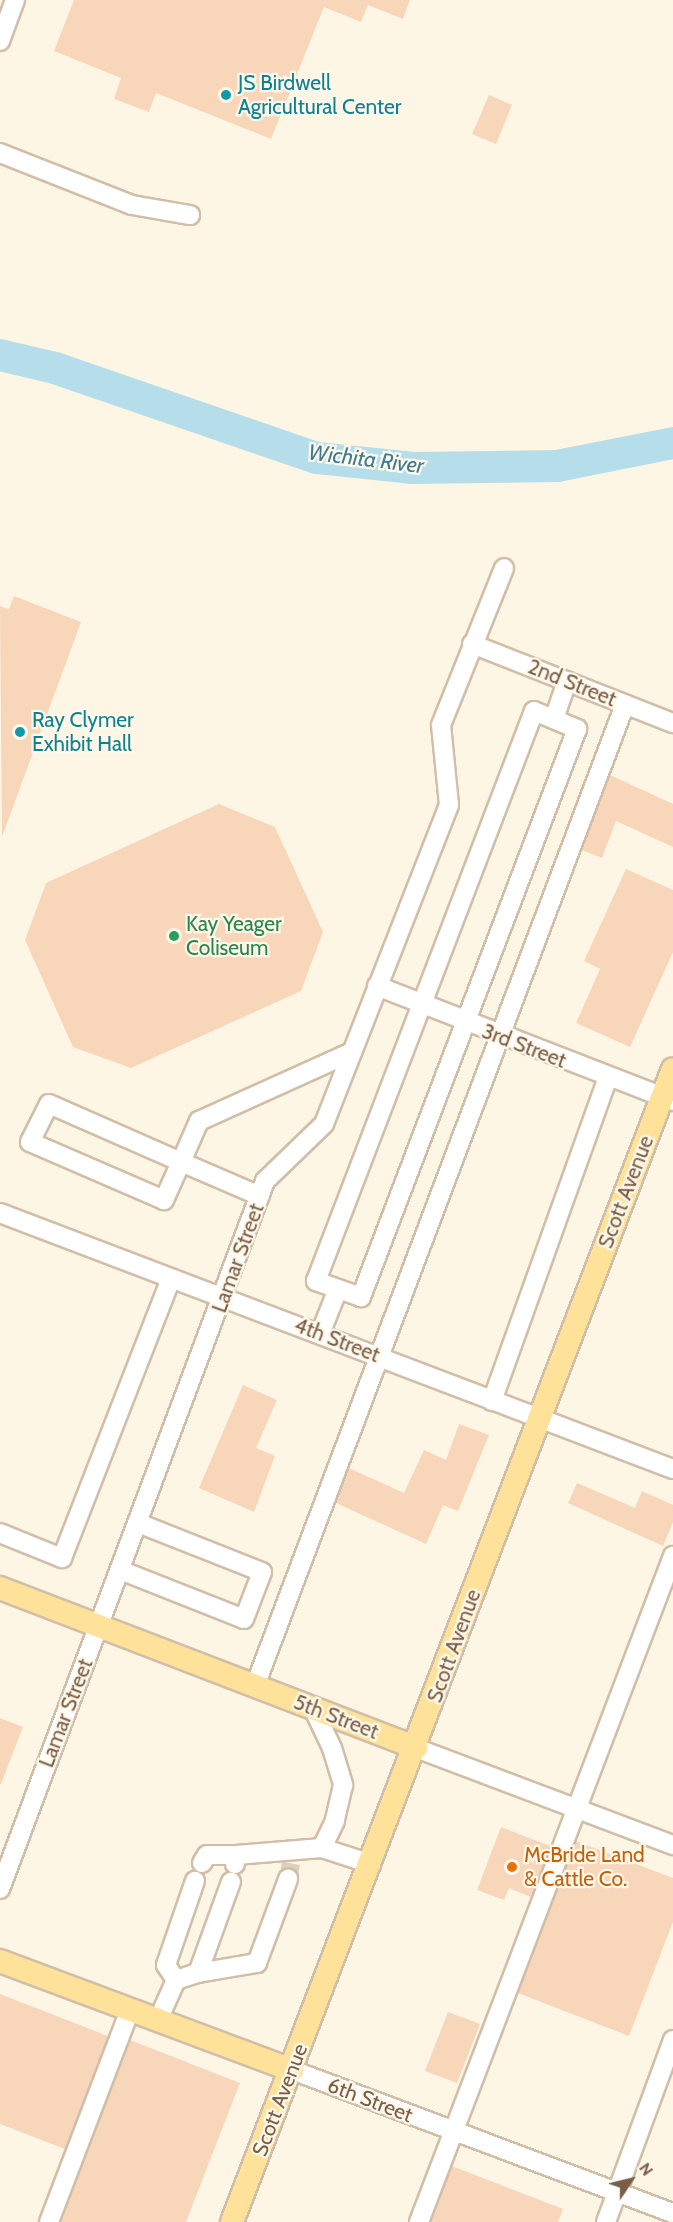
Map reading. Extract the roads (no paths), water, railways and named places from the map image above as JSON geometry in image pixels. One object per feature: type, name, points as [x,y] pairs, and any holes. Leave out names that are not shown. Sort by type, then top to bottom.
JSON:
[{"type":"main road","name":"Scott Avenue","points":[[232,2222],[416,1748],[539,1420],[668,1099],[673,1070]]},
{"type":"main road","name":"5th Street","points":[[0,1588],[416,1748]]},
{"type":"main road","name":"6th Street","points":[[0,1961],[292,2070]]},
{"type":"street","points":[[1,35],[15,0]]},
{"type":"street","points":[[0,153],[132,205],[190,215]]},
{"type":"street","name":"Lamar Street","points":[[0,1889],[260,1196],[274,1169],[324,1124],[449,805],[441,725],[504,568]]},
{"type":"street","name":"2nd Street","points":[[472,644],[673,723]]},
{"type":"street","points":[[554,719],[567,681]]},
{"type":"street","points":[[255,1686],[625,704]]},
{"type":"street","points":[[534,711],[554,719],[577,729],[361,1297],[316,1281],[419,1004],[534,711]]},
{"type":"street","name":"3rd Street","points":[[377,986],[500,1037],[668,1099]]},
{"type":"street","points":[[260,1196],[181,1162],[48,1104],[30,1142],[164,1200],[181,1162],[199,1121],[351,1052]]},
{"type":"street","points":[[492,1401],[608,1077]]},
{"type":"street","name":"4th Street","points":[[0,1213],[378,1356],[539,1420],[673,1469]]},
{"type":"street","points":[[0,1533],[62,1558],[171,1278]]},
{"type":"street","points":[[320,1334],[338,1289]]},
{"type":"street","points":[[120,1570],[244,1619],[262,1572],[138,1523]]},
{"type":"street","points":[[419,2222],[673,1556]]},
{"type":"street","points":[[176,1980],[166,1965],[198,1872],[207,1855],[235,1860],[291,1864],[322,1848],[335,1821],[343,1785],[332,1748],[313,1708]]},
{"type":"street","name":"5th Street","points":[[416,1748],[673,1845]]},
{"type":"street","points":[[322,1848],[371,1864]]},
{"type":"street","points":[[158,2020],[176,1980],[198,1973],[257,1963],[291,1864]]},
{"type":"street","points":[[198,1973],[231,1882]]},
{"type":"street","points":[[49,2222],[130,2010]]},
{"type":"street","points":[[606,2222],[673,2040]]},
{"type":"street","name":"6th Street","points":[[292,2070],[673,2213]]},
{"type":"waterway","name":"Wichita River","points":[[0,355],[55,368],[317,458],[413,468],[557,466],[673,443]]},
{"type":"tunnel","points":[[288,1879],[291,1863]]},
{"type":"place","name":"JS Birdwell Agricultural Center","points":[[226,95]]},
{"type":"place","name":"Ray Clymer Exhibit Hall","points":[[20,732]]},
{"type":"place","name":"Kay Yeager Coliseum","points":[[174,936]]},
{"type":"place","name":"McBride Land & Cattle Co.","points":[[512,1867]]}]
